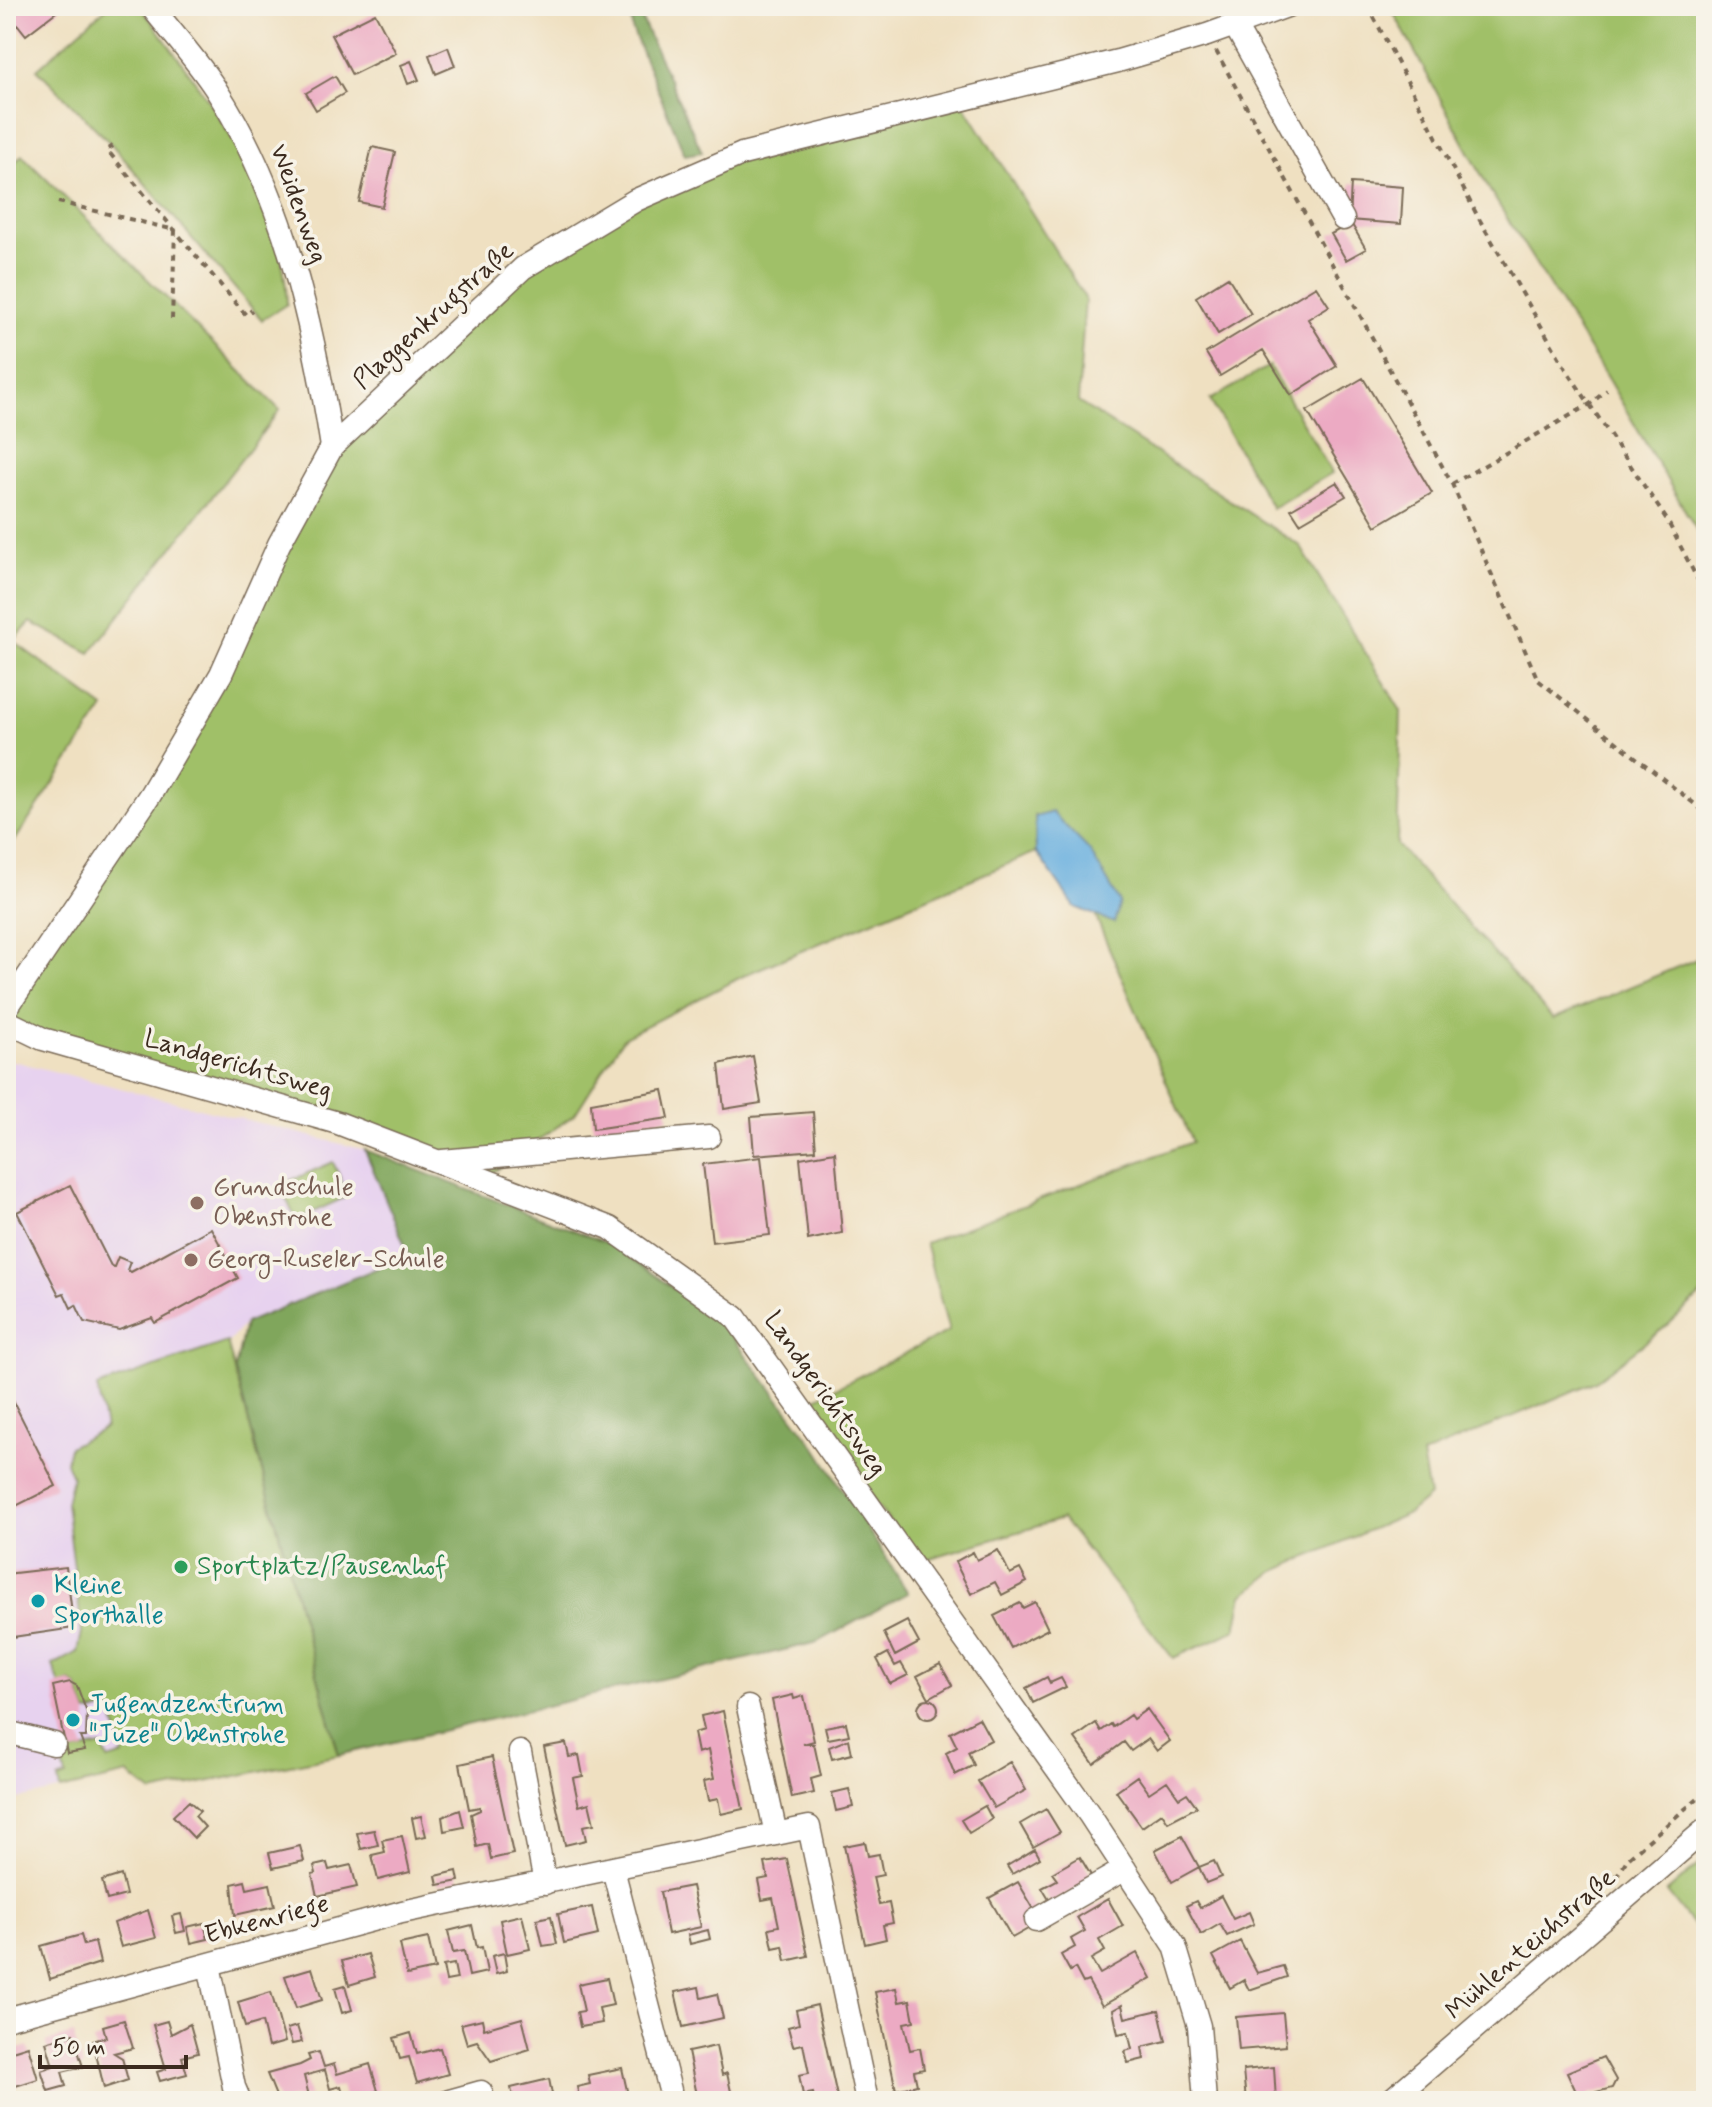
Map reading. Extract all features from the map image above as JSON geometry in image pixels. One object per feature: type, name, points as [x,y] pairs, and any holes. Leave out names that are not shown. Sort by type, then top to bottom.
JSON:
[{"type":"street","name":"Weidenweg","points":[[151,6],[214,87],[267,185],[318,355],[332,447]]},
{"type":"street","name":"Plaggenkrugstraße","points":[[6,1009],[150,795],[221,674],[279,544],[332,447],[523,268],[636,200],[742,154],[1118,61],[1207,35],[1287,6]]},
{"type":"street","points":[[1234,24],[1343,219]]},
{"type":"street","name":"Landgerichtsweg","points":[[6,1021],[43,1039],[338,1123],[610,1228],[735,1317],[1125,1869],[1175,1946],[1199,2026],[1205,2101]]},
{"type":"street","points":[[437,1161],[709,1137]]},
{"type":"street","points":[[748,1707],[776,1834]]},
{"type":"street","points":[[6,1732],[54,1744]]},
{"type":"street","points":[[520,1752],[545,1883]]},
{"type":"street","name":"Ebkenriege","points":[[6,2019],[402,1912],[809,1827],[867,2101]]},
{"type":"street","name":"Mühlenteichstraße","points":[[1390,2101],[1706,1829]]},
{"type":"street","points":[[613,1869],[670,2090]]},
{"type":"street","points":[[1036,1920],[1125,1869]]},
{"type":"street","points":[[209,1965],[234,2087],[240,2101]]},
{"type":"street","points":[[449,2101],[481,2092],[484,2101]]},
{"type":"path","points":[[1368,6],[1478,217],[1590,404],[1667,520],[1706,596]]},
{"type":"path","points":[[1207,35],[1452,484],[1538,680],[1706,813]]},
{"type":"path","points":[[113,146],[107,150],[246,315],[252,310]]},
{"type":"path","points":[[58,202],[175,230]]},
{"type":"path","points":[[172,319],[175,230]]},
{"type":"path","points":[[1452,484],[1590,404],[1607,390]]},
{"type":"shaded area","points":[[13,1061],[365,1150],[409,1255],[245,1323],[228,1343],[339,1755],[152,1793],[128,1774],[6,1802],[6,1062]]},
{"type":"green space","points":[[108,6],[140,6],[213,109],[256,184],[272,223],[282,263],[287,304],[262,320],[113,146],[37,69]]},
{"type":"green space","points":[[631,6],[642,6],[643,22],[702,152],[685,155],[632,29]]},
{"type":"green space","points":[[1390,6],[1706,6],[1706,546],[1609,381],[1489,189]]},
{"type":"green space","points":[[961,100],[1085,298],[1078,402],[1300,546],[1401,711],[1397,845],[1553,1019],[1706,955],[1706,1290],[1668,1325],[1594,1382],[1422,1455],[1429,1496],[1409,1513],[1275,1571],[1243,1595],[1236,1630],[1173,1658],[1062,1519],[920,1561],[800,1406],[949,1331],[925,1243],[1192,1142],[1095,915],[1035,817],[1036,852],[749,973],[624,1037],[575,1114],[484,1179],[6,1021],[150,795],[332,447],[523,268],[690,175]]},
{"type":"green space","points":[[22,155],[280,410],[90,653],[31,622],[13,641],[104,708],[6,854],[6,171]]},
{"type":"green space","points":[[1269,366],[1332,473],[1272,508],[1210,400]]},
{"type":"green space","points":[[365,1150],[612,1245],[720,1321],[817,1449],[908,1593],[818,1642],[339,1755],[235,1370],[245,1323],[409,1255]]},
{"type":"green space","points":[[333,1162],[348,1196],[296,1220],[280,1185]]},
{"type":"green space","name":"Sportplatz/Pausenhof","points":[[227,1342],[339,1755],[152,1793],[128,1774],[60,1790],[58,1780],[66,1777],[61,1754],[102,1746],[108,1760],[124,1755],[111,1709],[87,1713],[77,1686],[70,1682],[60,1685],[53,1665],[78,1652],[82,1632],[66,1503],[72,1477],[66,1462],[69,1447],[105,1428],[97,1387]]},
{"type":"green space","points":[[1706,1858],[1706,1941],[1667,1892]]},
{"type":"water","points":[[1052,812],[1089,850],[1120,902],[1114,923],[1075,907],[1036,852],[1035,817]]},
{"type":"building","points":[[6,6],[57,6],[60,9],[26,35],[18,25],[12,29],[6,21]]},
{"type":"building","points":[[375,13],[396,53],[352,75],[331,35]]},
{"type":"building","points":[[448,47],[455,66],[436,74],[429,55]]},
{"type":"building","points":[[411,61],[419,80],[408,84],[401,65]]},
{"type":"building","points":[[335,76],[345,93],[316,110],[306,93]]},
{"type":"building","points":[[372,147],[395,152],[382,207],[359,202]]},
{"type":"building","points":[[1351,183],[1403,187],[1401,224],[1349,220]]},
{"type":"building","points":[[1351,223],[1366,249],[1346,260],[1331,234]]},
{"type":"building","points":[[1228,277],[1251,314],[1218,334],[1196,297]]},
{"type":"building","points":[[1316,286],[1329,306],[1308,319],[1337,366],[1291,395],[1263,350],[1220,376],[1206,353]]},
{"type":"building","points":[[1363,378],[1432,493],[1376,526],[1307,411]]},
{"type":"building","points":[[1337,482],[1346,496],[1300,523],[1291,509]]},
{"type":"building","points":[[753,1056],[761,1103],[724,1109],[719,1064]]},
{"type":"building","points":[[663,1090],[669,1118],[593,1129],[591,1103]]},
{"type":"building","points":[[813,1112],[816,1150],[754,1155],[751,1117]]},
{"type":"building","points":[[835,1152],[842,1233],[808,1240],[800,1158]]},
{"type":"building","points":[[761,1157],[770,1235],[712,1242],[703,1164]]},
{"type":"building","name":"Georg-Ruseler-Schule","points":[[70,1185],[111,1266],[114,1267],[118,1257],[130,1262],[127,1270],[131,1272],[211,1228],[238,1278],[155,1323],[152,1318],[119,1330],[84,1322],[76,1305],[71,1308],[64,1293],[59,1295],[17,1212]]},
{"type":"building","points":[[6,1387],[56,1486],[6,1511]]},
{"type":"building","points":[[998,1550],[1010,1574],[1020,1569],[1027,1582],[1002,1595],[995,1582],[971,1594],[955,1562],[973,1552],[977,1560]]},
{"type":"building","name":"Kleine Sporthalle","points":[[66,1567],[74,1628],[6,1638],[6,1574]]},
{"type":"building","points":[[1035,1602],[1048,1629],[1011,1648],[994,1616],[1020,1603],[1023,1608]]},
{"type":"building","points":[[907,1621],[919,1643],[895,1656],[884,1633]]},
{"type":"building","points":[[888,1653],[895,1666],[901,1663],[908,1675],[890,1684],[877,1659]]},
{"type":"building","points":[[940,1664],[952,1685],[929,1698],[917,1676]]},
{"type":"building","points":[[1047,1677],[1050,1683],[1061,1678],[1066,1687],[1033,1703],[1026,1688]]},
{"type":"building","name":"Jugendzentrum \"Juze\" Obenstrohe","points":[[70,1682],[77,1686],[87,1713],[86,1737],[80,1737],[85,1750],[67,1753],[53,1686]]},
{"type":"building","points":[[793,1695],[794,1699],[804,1696],[814,1741],[803,1744],[814,1744],[821,1776],[811,1779],[814,1793],[792,1798],[772,1700]]},
{"type":"building","points":[[928,1699],[935,1702],[938,1709],[935,1716],[928,1719],[921,1716],[918,1709],[921,1702]]},
{"type":"building","points":[[1147,1709],[1170,1741],[1157,1751],[1148,1739],[1131,1751],[1124,1742],[1094,1764],[1075,1738],[1096,1723],[1101,1731],[1130,1715],[1133,1719]]},
{"type":"building","points":[[723,1711],[743,1809],[721,1814],[718,1799],[708,1801],[704,1781],[714,1779],[708,1750],[698,1753],[694,1733],[704,1730],[701,1716]]},
{"type":"building","points":[[979,1718],[991,1740],[968,1752],[974,1765],[955,1775],[946,1753],[957,1747],[950,1733]]},
{"type":"building","points":[[846,1723],[849,1735],[828,1739],[825,1727]]},
{"type":"building","points":[[849,1739],[852,1754],[832,1759],[829,1747]]},
{"type":"building","points":[[566,1743],[569,1757],[579,1755],[583,1776],[573,1778],[579,1806],[589,1803],[594,1824],[583,1826],[586,1840],[565,1845],[544,1747]]},
{"type":"building","points":[[492,1757],[513,1854],[491,1859],[488,1844],[477,1847],[471,1814],[480,1807],[469,1809],[460,1764]]},
{"type":"building","points":[[1010,1762],[1026,1790],[994,1808],[978,1781]]},
{"type":"building","points":[[1137,1776],[1149,1793],[1167,1781],[1179,1798],[1187,1793],[1197,1807],[1168,1822],[1162,1813],[1142,1827],[1116,1791]]},
{"type":"building","points":[[849,1789],[853,1807],[836,1811],[832,1793]]},
{"type":"building","points":[[189,1801],[200,1811],[195,1816],[205,1827],[194,1838],[173,1816]]},
{"type":"building","points":[[985,1806],[992,1819],[969,1833],[961,1820]]},
{"type":"building","points":[[1046,1809],[1060,1832],[1033,1847],[1020,1824]]},
{"type":"building","points":[[460,1810],[464,1827],[444,1831],[442,1817]]},
{"type":"building","points":[[421,1816],[426,1836],[416,1838],[412,1818]]},
{"type":"building","points":[[374,1830],[378,1845],[361,1849],[357,1833]]},
{"type":"building","points":[[402,1836],[410,1872],[378,1880],[372,1855],[385,1852],[382,1840]]},
{"type":"building","points":[[1182,1836],[1199,1867],[1172,1882],[1155,1850]]},
{"type":"building","points":[[865,1842],[868,1856],[879,1854],[883,1875],[873,1877],[879,1905],[889,1903],[893,1923],[883,1925],[886,1939],[865,1944],[844,1846]]},
{"type":"building","points":[[300,1846],[304,1861],[273,1868],[269,1853]]},
{"type":"building","points":[[1035,1849],[1040,1858],[1012,1874],[1007,1866]]},
{"type":"building","points":[[1080,1857],[1093,1879],[1051,1903],[1042,1888],[1057,1880],[1052,1873]]},
{"type":"building","points":[[787,1859],[808,1956],[786,1961],[783,1946],[773,1948],[769,1928],[779,1926],[773,1898],[762,1900],[758,1880],[768,1878],[765,1863]]},
{"type":"building","points":[[1214,1861],[1221,1877],[1206,1883],[1199,1867]]},
{"type":"building","points":[[327,1863],[329,1870],[351,1865],[357,1887],[317,1896],[312,1874],[316,1873],[314,1866]]},
{"type":"building","points":[[457,1871],[459,1881],[438,1885],[436,1876]]},
{"type":"building","points":[[121,1875],[126,1895],[107,1900],[102,1881]]},
{"type":"building","points":[[245,1881],[247,1889],[270,1884],[275,1906],[235,1915],[232,1884]]},
{"type":"building","points":[[1018,1882],[1035,1911],[1035,1925],[1012,1938],[989,1898]]},
{"type":"building","points":[[692,1886],[701,1927],[668,1934],[660,1892]]},
{"type":"building","points":[[1221,1896],[1233,1919],[1249,1912],[1254,1924],[1227,1936],[1220,1924],[1201,1935],[1186,1906],[1196,1901],[1200,1908]]},
{"type":"building","points":[[1108,1899],[1123,1926],[1099,1940],[1105,1951],[1091,1959],[1100,1974],[1137,1953],[1151,1978],[1102,2006],[1088,1981],[1083,1983],[1075,1968],[1070,1971],[1061,1955],[1075,1947],[1071,1939],[1085,1931],[1077,1917]]},
{"type":"building","points":[[592,1907],[598,1935],[564,1943],[558,1914]]},
{"type":"building","points":[[148,1910],[156,1938],[121,1947],[114,1923]]},
{"type":"building","points":[[181,1914],[185,1931],[176,1933],[172,1916]]},
{"type":"building","points":[[522,1915],[530,1949],[507,1954],[500,1920]]},
{"type":"building","points":[[551,1916],[557,1944],[543,1946],[537,1919]]},
{"type":"building","points":[[204,1923],[208,1939],[191,1943],[187,1927]]},
{"type":"building","points":[[472,1925],[477,1948],[482,1947],[487,1972],[469,1976],[464,1951],[453,1953],[448,1931]]},
{"type":"building","points":[[708,1930],[710,1939],[690,1944],[688,1935]]},
{"type":"building","points":[[81,1935],[84,1945],[95,1942],[100,1963],[50,1979],[41,1946]]},
{"type":"building","points":[[428,1938],[435,1969],[407,1975],[400,1944]]},
{"type":"building","points":[[1240,1941],[1257,1973],[1283,1966],[1287,1977],[1249,1990],[1244,1980],[1230,1988],[1213,1956]]},
{"type":"building","points":[[504,1953],[507,1971],[496,1974],[492,1956]]},
{"type":"building","points":[[368,1954],[375,1977],[349,1985],[342,1961]]},
{"type":"building","points":[[454,1964],[457,1979],[446,1981],[443,1966]]},
{"type":"building","points":[[312,1968],[322,2000],[296,2008],[285,1976]]},
{"type":"building","points":[[607,1978],[613,2005],[599,2008],[602,2023],[580,2027],[577,2012],[584,2011],[578,1984]]},
{"type":"building","points":[[345,1985],[352,2010],[342,2013],[335,1988]]},
{"type":"building","points":[[699,1987],[701,1998],[717,1994],[723,2018],[683,2027],[675,1992]]},
{"type":"building","points":[[896,1988],[899,2002],[910,2000],[914,2021],[904,2023],[910,2050],[920,2048],[924,2069],[914,2071],[917,2085],[896,2090],[875,1992]]},
{"type":"building","points":[[271,1992],[285,2042],[268,2047],[262,2022],[245,2027],[238,2002]]},
{"type":"building","points":[[817,2005],[838,2101],[815,2101],[813,2093],[803,2095],[799,2075],[809,2073],[803,2044],[793,2046],[788,2027],[799,2024],[796,2010]]},
{"type":"building","points":[[1122,2005],[1125,2018],[1159,2010],[1166,2041],[1142,2047],[1144,2059],[1128,2063],[1125,2051],[1132,2049],[1128,2032],[1118,2034],[1113,2010]]},
{"type":"building","points":[[1283,2013],[1286,2046],[1239,2050],[1236,2017]]},
{"type":"building","points":[[522,2018],[530,2049],[491,2061],[477,2041],[467,2044],[461,2024],[482,2019],[484,2029]]},
{"type":"building","points":[[124,2020],[133,2048],[114,2053],[122,2058],[128,2080],[104,2088],[93,2041],[106,2037],[103,2026]]},
{"type":"building","points":[[167,2021],[171,2034],[190,2024],[198,2053],[182,2057],[187,2074],[160,2081],[157,2072],[166,2069],[153,2025]]},
{"type":"building","points":[[297,2026],[302,2042],[292,2044],[287,2029]]},
{"type":"building","points":[[411,2033],[417,2054],[440,2048],[448,2074],[417,2083],[409,2057],[400,2059],[394,2038]]},
{"type":"building","points":[[73,2034],[83,2067],[62,2072],[66,2086],[48,2091],[41,2070],[53,2066],[46,2042]]},
{"type":"building","points":[[28,2046],[38,2079],[6,2089],[6,2062],[12,2060],[9,2052]]},
{"type":"building","points":[[716,2046],[722,2075],[727,2073],[733,2101],[707,2101],[705,2093],[697,2095],[688,2052]]},
{"type":"building","points":[[319,2052],[324,2067],[334,2064],[337,2074],[370,2064],[378,2091],[367,2094],[369,2099],[345,2101],[341,2086],[330,2089],[325,2070],[304,2076],[309,2096],[278,2101],[267,2074],[300,2065],[310,2060],[308,2055]]},
{"type":"building","points":[[1603,2057],[1616,2080],[1612,2088],[1589,2094],[1592,2101],[1573,2101],[1579,2098],[1567,2072]]},
{"type":"building","points":[[1274,2067],[1276,2101],[1246,2101],[1243,2070]]},
{"type":"building","points":[[622,2068],[628,2095],[604,2101],[580,2101],[577,2087],[590,2084],[588,2075]]},
{"type":"building","points":[[549,2079],[552,2094],[540,2097],[541,2101],[514,2101],[511,2088]]},
{"type":"building","points":[[916,2091],[918,2100],[895,2101],[893,2096]]},
{"type":"place","name":"Grundschule Obenstrohe","points":[[197,1203]]},
{"type":"place","name":"Georg-Ruseler-Schule","points":[[191,1260]]},
{"type":"place","name":"Sportplatz/Pausenhof","points":[[181,1567]]},
{"type":"place","name":"Kleine Sporthalle","points":[[38,1601]]},
{"type":"place","name":"Jugendzentrum \"Juze\" Obenstrohe","points":[[73,1720]]}]
